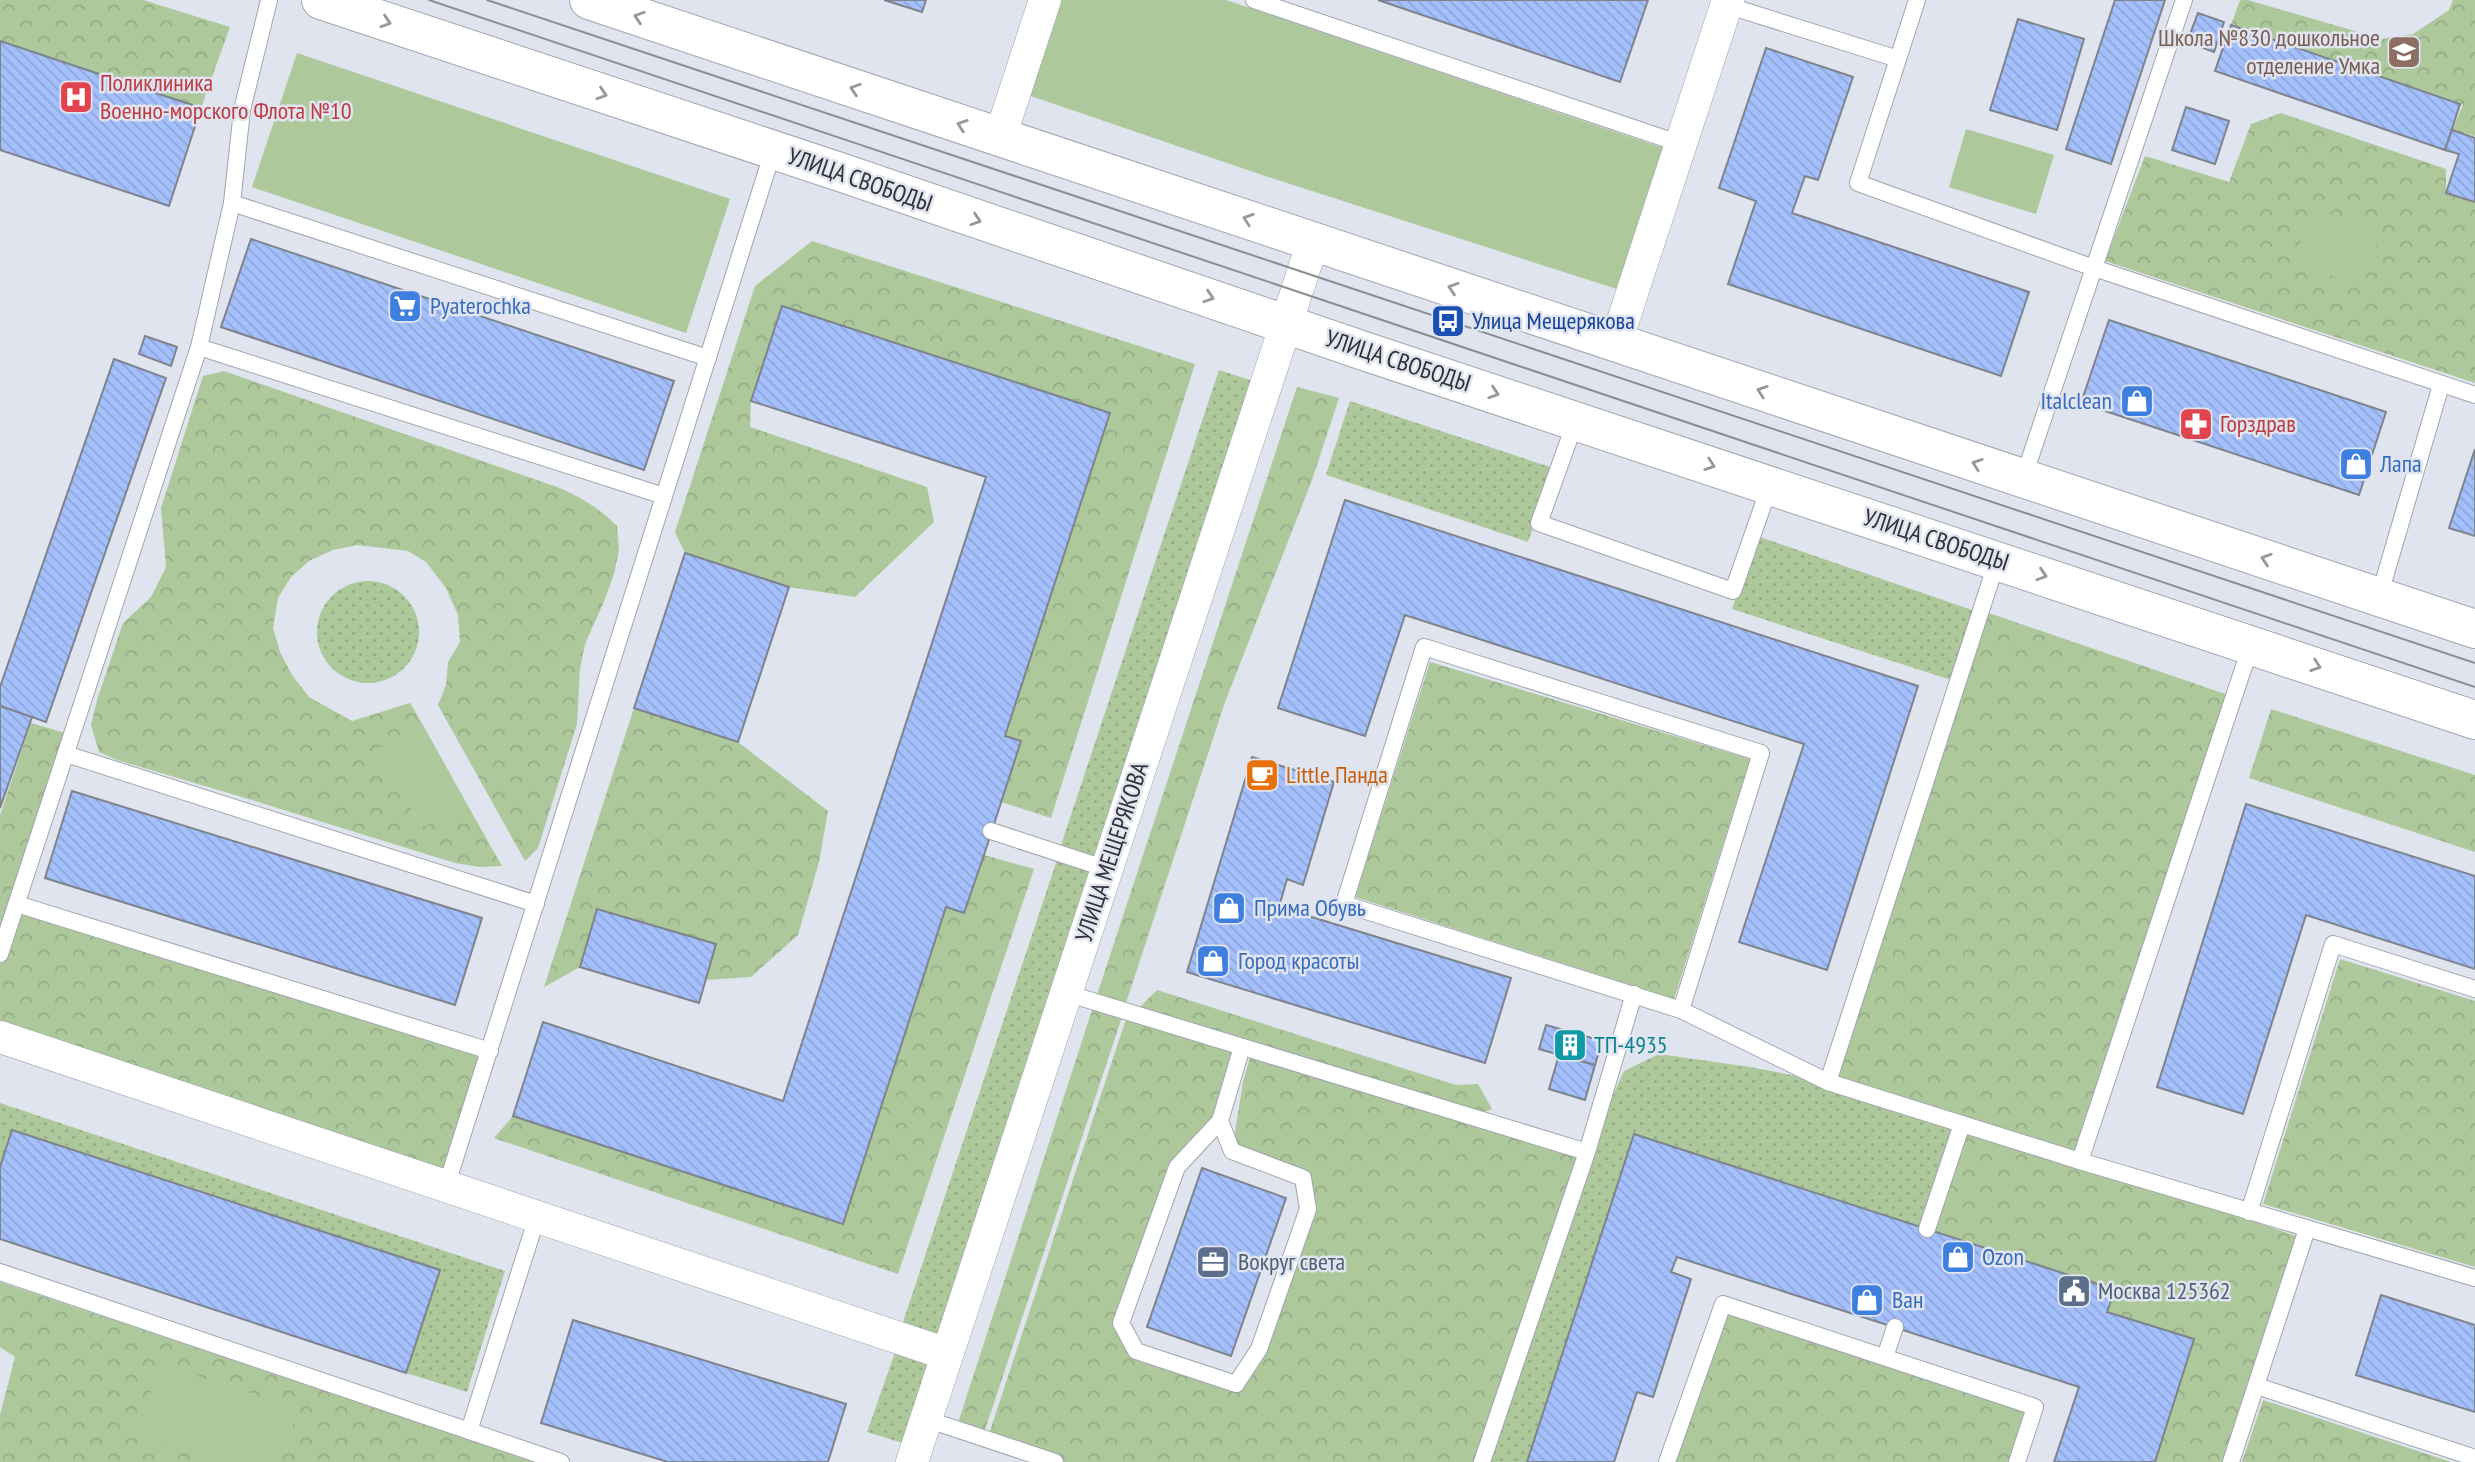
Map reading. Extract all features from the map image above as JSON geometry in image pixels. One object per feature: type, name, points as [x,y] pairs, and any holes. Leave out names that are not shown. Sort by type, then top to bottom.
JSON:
[{"type":"main road","name":"УЛИЦА СВОБОДЫ","points":[[321,0],[2475,720]]},
{"type":"main road","points":[[589,0],[2475,629]]},
{"type":"street","points":[[1000,137],[1045,0]]},
{"type":"street","points":[[1616,342],[1727,2]]},
{"type":"street","name":"УЛИЦА МЕЩЕРЯКОВА","points":[[912,1462],[1312,242]]},
{"type":"street","points":[[0,1037],[947,1354]]},
{"type":"lane","points":[[0,954],[199,347],[232,203],[242,110],[269,0]]},
{"type":"lane","points":[[1254,0],[1681,144]]},
{"type":"lane","points":[[1917,0],[1858,183],[2094,268],[2475,395]]},
{"type":"lane","points":[[2023,479],[2184,0]]},
{"type":"lane","points":[[1727,2],[1898,60]]},
{"type":"lane","points":[[446,1187],[773,151]]},
{"type":"lane","points":[[232,203],[708,358]]},
{"type":"lane","points":[[199,347],[664,496]]},
{"type":"lane","points":[[2379,597],[2441,385]]},
{"type":"lane","points":[[1576,420],[1539,523],[1733,591],[1770,485]]},
{"type":"lane","points":[[1828,1082],[1997,560]]},
{"type":"lane","points":[[2080,1161],[2252,644]]},
{"type":"lane","points":[[1681,1010],[1761,753],[1424,648],[1344,904],[1681,1010],[1828,1082],[2080,1161],[2475,1278]]},
{"type":"lane","points":[[66,754],[536,904]]},
{"type":"lane","points":[[991,831],[1107,869]]},
{"type":"lane","points":[[17,904],[490,1051]]},
{"type":"lane","points":[[2249,1212],[2333,944],[2475,989]]},
{"type":"lane","points":[[1066,993],[1587,1152]]},
{"type":"lane","points":[[1482,1462],[1587,1152],[1634,995]]},
{"type":"lane","points":[[1220,1121],[1232,1151],[1303,1178],[1308,1209],[1259,1349],[1236,1384],[1136,1351],[1121,1323],[1177,1167],[1220,1121],[1242,1047]]},
{"type":"lane","points":[[1927,1229],[1962,1124]]},
{"type":"lane","points":[[468,1431],[537,1217]]},
{"type":"lane","points":[[2231,1462],[2307,1229]]},
{"type":"lane","points":[[0,1272],[561,1462]]},
{"type":"lane","points":[[1667,1462],[1723,1304],[2035,1407],[2017,1462]]},
{"type":"lane","points":[[1885,1357],[1895,1327]]},
{"type":"lane","points":[[2257,1386],[2475,1458]]},
{"type":"lane","points":[[926,1419],[1055,1462]]},
{"type":"green space","points":[[0,0],[143,0],[230,27],[201,108],[0,41]]},
{"type":"green space","points":[[1056,0],[1226,0],[1669,150],[1623,291],[1265,176],[1025,94]]},
{"type":"green space","name":"Школа №830 дошкольное отделение Умка","points":[[2240,0],[2248,0],[2382,39],[2413,34],[2449,10],[2453,0],[2475,0],[2475,136],[2452,130],[2463,105],[2231,25]]},
{"type":"green space","points":[[297,53],[730,199],[686,333],[252,187]]},
{"type":"green space","points":[[2281,113],[2446,169],[2446,193],[2475,202],[2475,383],[2105,261],[2145,156],[2229,182],[2251,124]]},
{"type":"green space","points":[[1966,129],[2054,155],[2036,214],[1949,187]]},
{"type":"green space","points":[[2312,208],[2381,231],[2363,286],[2294,263]]},
{"type":"green space","points":[[812,241],[1195,364],[1051,818],[1001,802],[1020,741],[1005,736],[1109,413],[782,306],[751,401],[750,427],[927,487],[934,522],[855,597],[789,587],[685,553],[675,532],[755,286]]},
{"type":"green space","points":[[1219,370],[1259,383],[1103,859],[1061,845]]},
{"type":"green space","points":[[224,371],[557,487],[589,504],[617,526],[619,550],[614,574],[585,644],[580,669],[577,724],[538,848],[525,861],[438,705],[446,685],[448,662],[460,642],[458,615],[446,588],[426,562],[408,551],[357,545],[333,550],[309,561],[291,577],[278,598],[273,628],[280,652],[292,675],[309,697],[352,721],[410,703],[423,725],[378,749],[422,827],[468,806],[502,866],[480,867],[455,863],[117,760],[99,752],[91,725],[97,700],[123,623],[151,597],[166,567],[161,508],[203,376]]},
{"type":"green space","points":[[1297,387],[1339,398],[1312,480],[1225,702],[1125,1006],[1097,995]]},
{"type":"green space","points":[[1350,401],[1553,468],[1528,542],[1326,475]]},
{"type":"green space","points":[[1757,536],[1975,611],[1951,680],[1732,609]]},
{"type":"green space","points":[[368,581],[388,585],[404,596],[415,612],[419,632],[415,652],[404,668],[388,679],[368,683],[348,679],[332,668],[321,652],[317,632],[321,612],[332,596],[348,585]]},
{"type":"green space","points":[[1986,612],[2231,696],[2081,1162],[2296,1236],[2222,1462],[2155,1462],[2194,1339],[2107,1312],[2114,1290],[1927,1229],[1962,1124],[1828,1082]]},
{"type":"green space","points":[[1430,662],[1750,759],[1674,999],[1355,897]]},
{"type":"green space","points":[[634,708],[738,742],[828,811],[819,862],[798,935],[751,977],[705,980],[716,944],[598,909],[580,967],[544,987]]},
{"type":"green space","points":[[2271,709],[2475,775],[2475,852],[2249,778]]},
{"type":"green space","points":[[31,723],[65,733],[0,930],[0,815]]},
{"type":"green space","points":[[423,725],[468,806],[422,827],[377,749]]},
{"type":"green space","points":[[984,855],[1034,869],[898,1274],[494,1138],[513,1116],[843,1223],[946,907],[964,913]]},
{"type":"green space","points":[[1057,860],[1099,873],[944,1346],[900,1331]]},
{"type":"green space","points":[[17,904],[490,1051],[446,1187],[0,1037],[0,954]]},
{"type":"green space","points":[[2340,959],[2475,1001],[2475,1267],[2263,1204]]},
{"type":"green space","points":[[1157,990],[1456,1085],[1478,1084],[1492,1109],[1479,1114],[1137,1010]]},
{"type":"green space","points":[[1093,1007],[1122,1017],[984,1433],[958,1423]]},
{"type":"green space","points":[[1128,1013],[1242,1047],[1220,1121],[1177,1167],[1121,1323],[1136,1351],[1235,1384],[1259,1349],[1308,1209],[1303,1178],[1232,1151],[1243,1082],[1252,1050],[1587,1152],[1482,1462],[1055,1462],[987,1440]]},
{"type":"green space","points":[[1659,1054],[1828,1082],[1962,1124],[1927,1229],[1634,1134],[1527,1462],[1482,1462],[1587,1152],[1624,1071]]},
{"type":"green space","points":[[0,1103],[505,1271],[467,1392],[406,1373],[439,1269],[13,1130],[0,1167]]},
{"type":"green space","points":[[0,1282],[537,1462],[0,1462],[0,1415],[15,1357],[0,1347]]},
{"type":"green space","points":[[1723,1304],[2035,1407],[2017,1462],[1667,1462]]},
{"type":"green space","points":[[898,1344],[939,1358],[909,1445],[867,1432]]},
{"type":"green space","points":[[160,1364],[298,1409],[281,1462],[218,1462],[137,1435]]},
{"type":"green space","points":[[2263,1400],[2451,1462],[2242,1462]]},
{"type":"building","points":[[884,0],[926,0],[922,12]]},
{"type":"building","points":[[1378,0],[1648,0],[1620,82]]},
{"type":"building","points":[[2115,0],[2165,0],[2111,164],[2066,149]]},
{"type":"building","points":[[2198,13],[2224,22],[2214,52],[2187,42]]},
{"type":"building","points":[[2018,19],[2084,39],[2057,130],[1990,110]]},
{"type":"building","points":[[2231,25],[2460,104],[2445,150],[2215,71]]},
{"type":"building","points":[[0,41],[201,108],[169,206],[0,150]]},
{"type":"building","points":[[1766,48],[1853,77],[1818,180],[1805,176],[1792,213],[2029,292],[2001,376],[1728,284],[1756,201],[1719,188]]},
{"type":"building","points":[[2186,107],[2229,121],[2215,164],[2172,150]]},
{"type":"building","points":[[2452,130],[2475,138],[2475,202],[2446,193],[2459,154],[2445,150]]},
{"type":"building","points":[[251,239],[674,381],[644,470],[221,327]]},
{"type":"building","points":[[782,306],[1110,413],[1005,736],[1021,741],[984,855],[964,913],[946,907],[843,1224],[513,1116],[543,1022],[783,1101],[986,477],[751,401]]},
{"type":"building","points":[[2109,320],[2386,412],[2359,495],[2081,403]]},
{"type":"building","points":[[145,336],[177,347],[171,366],[139,354]]},
{"type":"building","points":[[114,359],[166,378],[46,722],[0,706],[0,687]]},
{"type":"building","points":[[2475,449],[2475,536],[2449,528]]},
{"type":"building","points":[[1345,500],[1918,686],[1827,970],[1739,942],[1804,744],[1405,615],[1365,736],[1278,708]]},
{"type":"building","points":[[685,553],[789,587],[738,742],[634,708]]},
{"type":"building","points":[[0,706],[32,717],[0,808]]},
{"type":"building","points":[[1252,757],[1334,782],[1303,885],[1287,879],[1279,907],[1511,978],[1485,1063],[1187,972]]},
{"type":"building","points":[[72,791],[482,918],[455,1005],[45,878]]},
{"type":"building","points":[[2246,804],[2475,876],[2475,969],[2306,915],[2243,1114],[2157,1087]]},
{"type":"building","points":[[597,909],[716,944],[699,1003],[580,967]]},
{"type":"building","name":"ТП-4935","points":[[1546,1025],[1602,1041],[1595,1065],[1539,1049]]},
{"type":"building","points":[[1559,1055],[1595,1065],[1585,1100],[1549,1089]]},
{"type":"building","points":[[12,1130],[440,1270],[406,1373],[0,1239],[0,1167]]},
{"type":"building","points":[[1634,1134],[2115,1290],[2107,1312],[2194,1339],[2155,1462],[2054,1462],[2079,1387],[1677,1257],[1671,1272],[1691,1279],[1653,1397],[1637,1392],[1614,1462],[1527,1462]]},
{"type":"building","points":[[1202,1168],[1286,1198],[1231,1356],[1147,1327]]},
{"type":"building","points":[[2381,1295],[2475,1325],[2475,1412],[2356,1375]]},
{"type":"building","points":[[573,1320],[846,1404],[828,1462],[668,1462],[541,1423]]},
{"type":"tram line","points":[[429,0],[2475,687]]},
{"type":"tram line","points":[[487,0],[2475,663]]},
{"type":"place","name":"Школа №830 дошкольное отделение Умка","points":[[2404,52]]},
{"type":"place","name":"Поликлиника Военно-морского Флота №10","points":[[76,97]]},
{"type":"place","name":"Pyaterochka","points":[[405,306]]},
{"type":"place","name":"Улица Мещерякова","points":[[1448,321]]},
{"type":"place","name":"Italclean","points":[[2137,401]]},
{"type":"place","name":"Горздрав","points":[[2196,424]]},
{"type":"place","name":"Лапа","points":[[2356,464]]},
{"type":"place","name":"Little Панда","points":[[1262,775]]},
{"type":"place","name":"Прима Обувь","points":[[1229,908]]},
{"type":"place","name":"Город красоты","points":[[1213,961]]},
{"type":"place","name":"ТП-4935","points":[[1570,1045]]},
{"type":"place","name":"Ozon","points":[[1958,1257]]},
{"type":"place","name":"Вокруг света","points":[[1213,1262]]},
{"type":"place","name":"Москва 125362","points":[[2074,1291]]},
{"type":"place","name":"Ван","points":[[1867,1300]]}]
